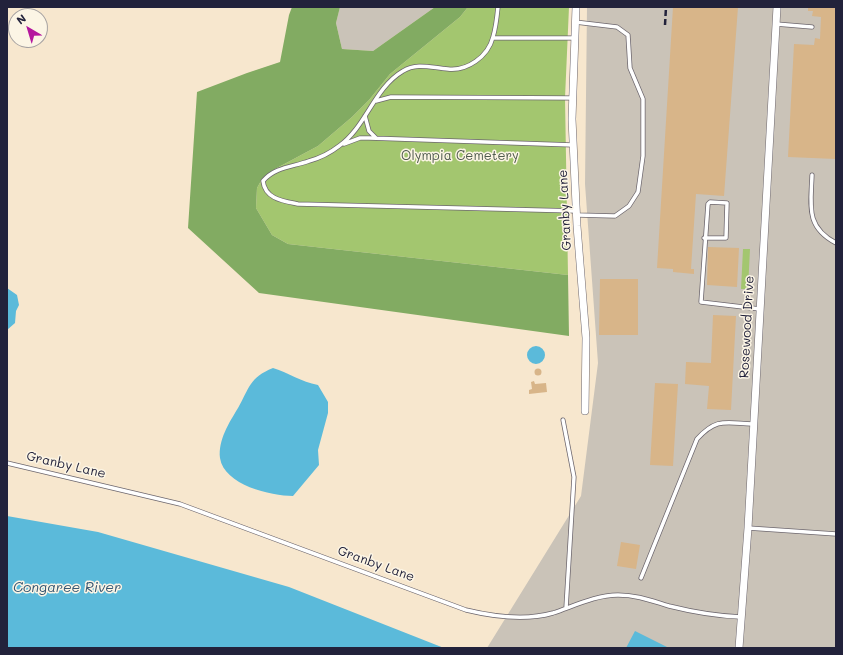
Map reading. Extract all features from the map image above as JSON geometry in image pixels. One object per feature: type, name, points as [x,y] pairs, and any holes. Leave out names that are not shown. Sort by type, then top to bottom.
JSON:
[{"type":"street","name":"Granby Lane","points":[[576,7],[573,98],[574,145],[577,213],[586,338],[585,411]]},
{"type":"street","name":"Rosewood Drive","points":[[739,648],[748,528],[777,7]]},
{"type":"lane","points":[[340,146],[347,140],[382,91],[394,78],[410,67],[418,66],[454,69],[468,67],[479,58],[493,38],[498,7]]},
{"type":"lane","points":[[574,145],[379,140],[360,138],[340,146],[321,157],[275,171],[263,181],[263,186],[275,199],[298,204],[577,213],[616,216],[629,206],[638,192],[643,156],[643,99],[630,68],[628,35],[617,27],[575,22]]},
{"type":"lane","points":[[776,24],[812,27]]},
{"type":"lane","points":[[493,38],[575,38]]},
{"type":"lane","points":[[382,91],[388,98]]},
{"type":"lane","points":[[375,101],[388,98],[573,98]]},
{"type":"lane","points":[[365,116],[369,131],[379,140]]},
{"type":"lane","points":[[812,175],[810,214],[818,230],[836,243]]},
{"type":"lane","points":[[704,238],[726,238],[727,203],[709,203],[704,238],[701,302],[760,309]]},
{"type":"lane","points":[[563,420],[574,477],[566,608]]},
{"type":"lane","points":[[641,578],[697,439],[706,430],[718,422],[754,424]]},
{"type":"lane","name":"Granby Lane","points":[[7,463],[180,504],[466,610],[491,616],[521,618],[552,613],[601,598],[630,595],[715,616],[741,616]]},
{"type":"lane","points":[[748,528],[836,534]]},
{"type":"shaded area","points":[[340,7],[435,7],[373,51],[342,49],[336,23]]},
{"type":"shaded area","points":[[587,7],[836,7],[836,648],[487,648],[581,496],[598,363],[585,184]]},
{"type":"green space","points":[[292,7],[340,7],[336,23],[342,49],[373,51],[435,7],[468,7],[460,17],[390,74],[369,100],[352,117],[318,146],[275,169],[262,179],[257,188],[256,208],[272,235],[288,244],[568,275],[569,336],[259,293],[188,228],[197,92],[280,62],[289,15]]},
{"type":"green space","name":"Olympia Cemetery","points":[[468,7],[569,7],[565,98],[568,275],[288,244],[272,235],[256,208],[257,188],[262,179],[275,169],[318,146],[352,117],[369,100],[390,74],[460,17]]},
{"type":"green space","points":[[743,249],[750,249],[748,289],[741,289]]},
{"type":"water","points":[[7,288],[17,295],[19,305],[16,311],[15,323],[7,330]]},
{"type":"water","points":[[536,346],[542,349],[545,355],[542,361],[536,364],[530,361],[527,355],[530,349]]},
{"type":"water","points":[[273,368],[306,382],[318,385],[328,402],[328,413],[318,450],[319,465],[293,496],[261,491],[239,482],[223,467],[220,458],[222,438],[248,389],[259,376]]},
{"type":"water","name":"Congaree River","points":[[7,516],[98,532],[289,587],[444,648],[7,648]]},
{"type":"water","points":[[635,631],[669,648],[626,648]]},
{"type":"building","points":[[673,7],[738,7],[724,196],[696,194],[691,269],[694,269],[694,274],[673,272],[673,269],[657,268]]},
{"type":"building","points":[[808,7],[836,7],[836,159],[788,157],[794,44],[814,45],[815,38],[820,39],[821,17],[812,16],[813,11],[808,11]]},
{"type":"building","points":[[708,247],[739,248],[737,287],[707,285]]},
{"type":"building","points":[[600,279],[638,279],[638,335],[599,335]]},
{"type":"building","points":[[713,315],[736,316],[731,410],[707,409],[709,386],[685,384],[686,362],[711,363]]},
{"type":"building","points":[[538,369],[541,372],[538,375],[535,372]]},
{"type":"building","points":[[534,381],[535,384],[546,383],[547,392],[529,394],[529,390],[532,389],[531,382]]},
{"type":"building","points":[[655,383],[678,384],[673,466],[650,465]]},
{"type":"building","points":[[621,542],[640,545],[636,569],[617,566]]},
{"type":"railway","points":[[665,25],[666,7]]}]
